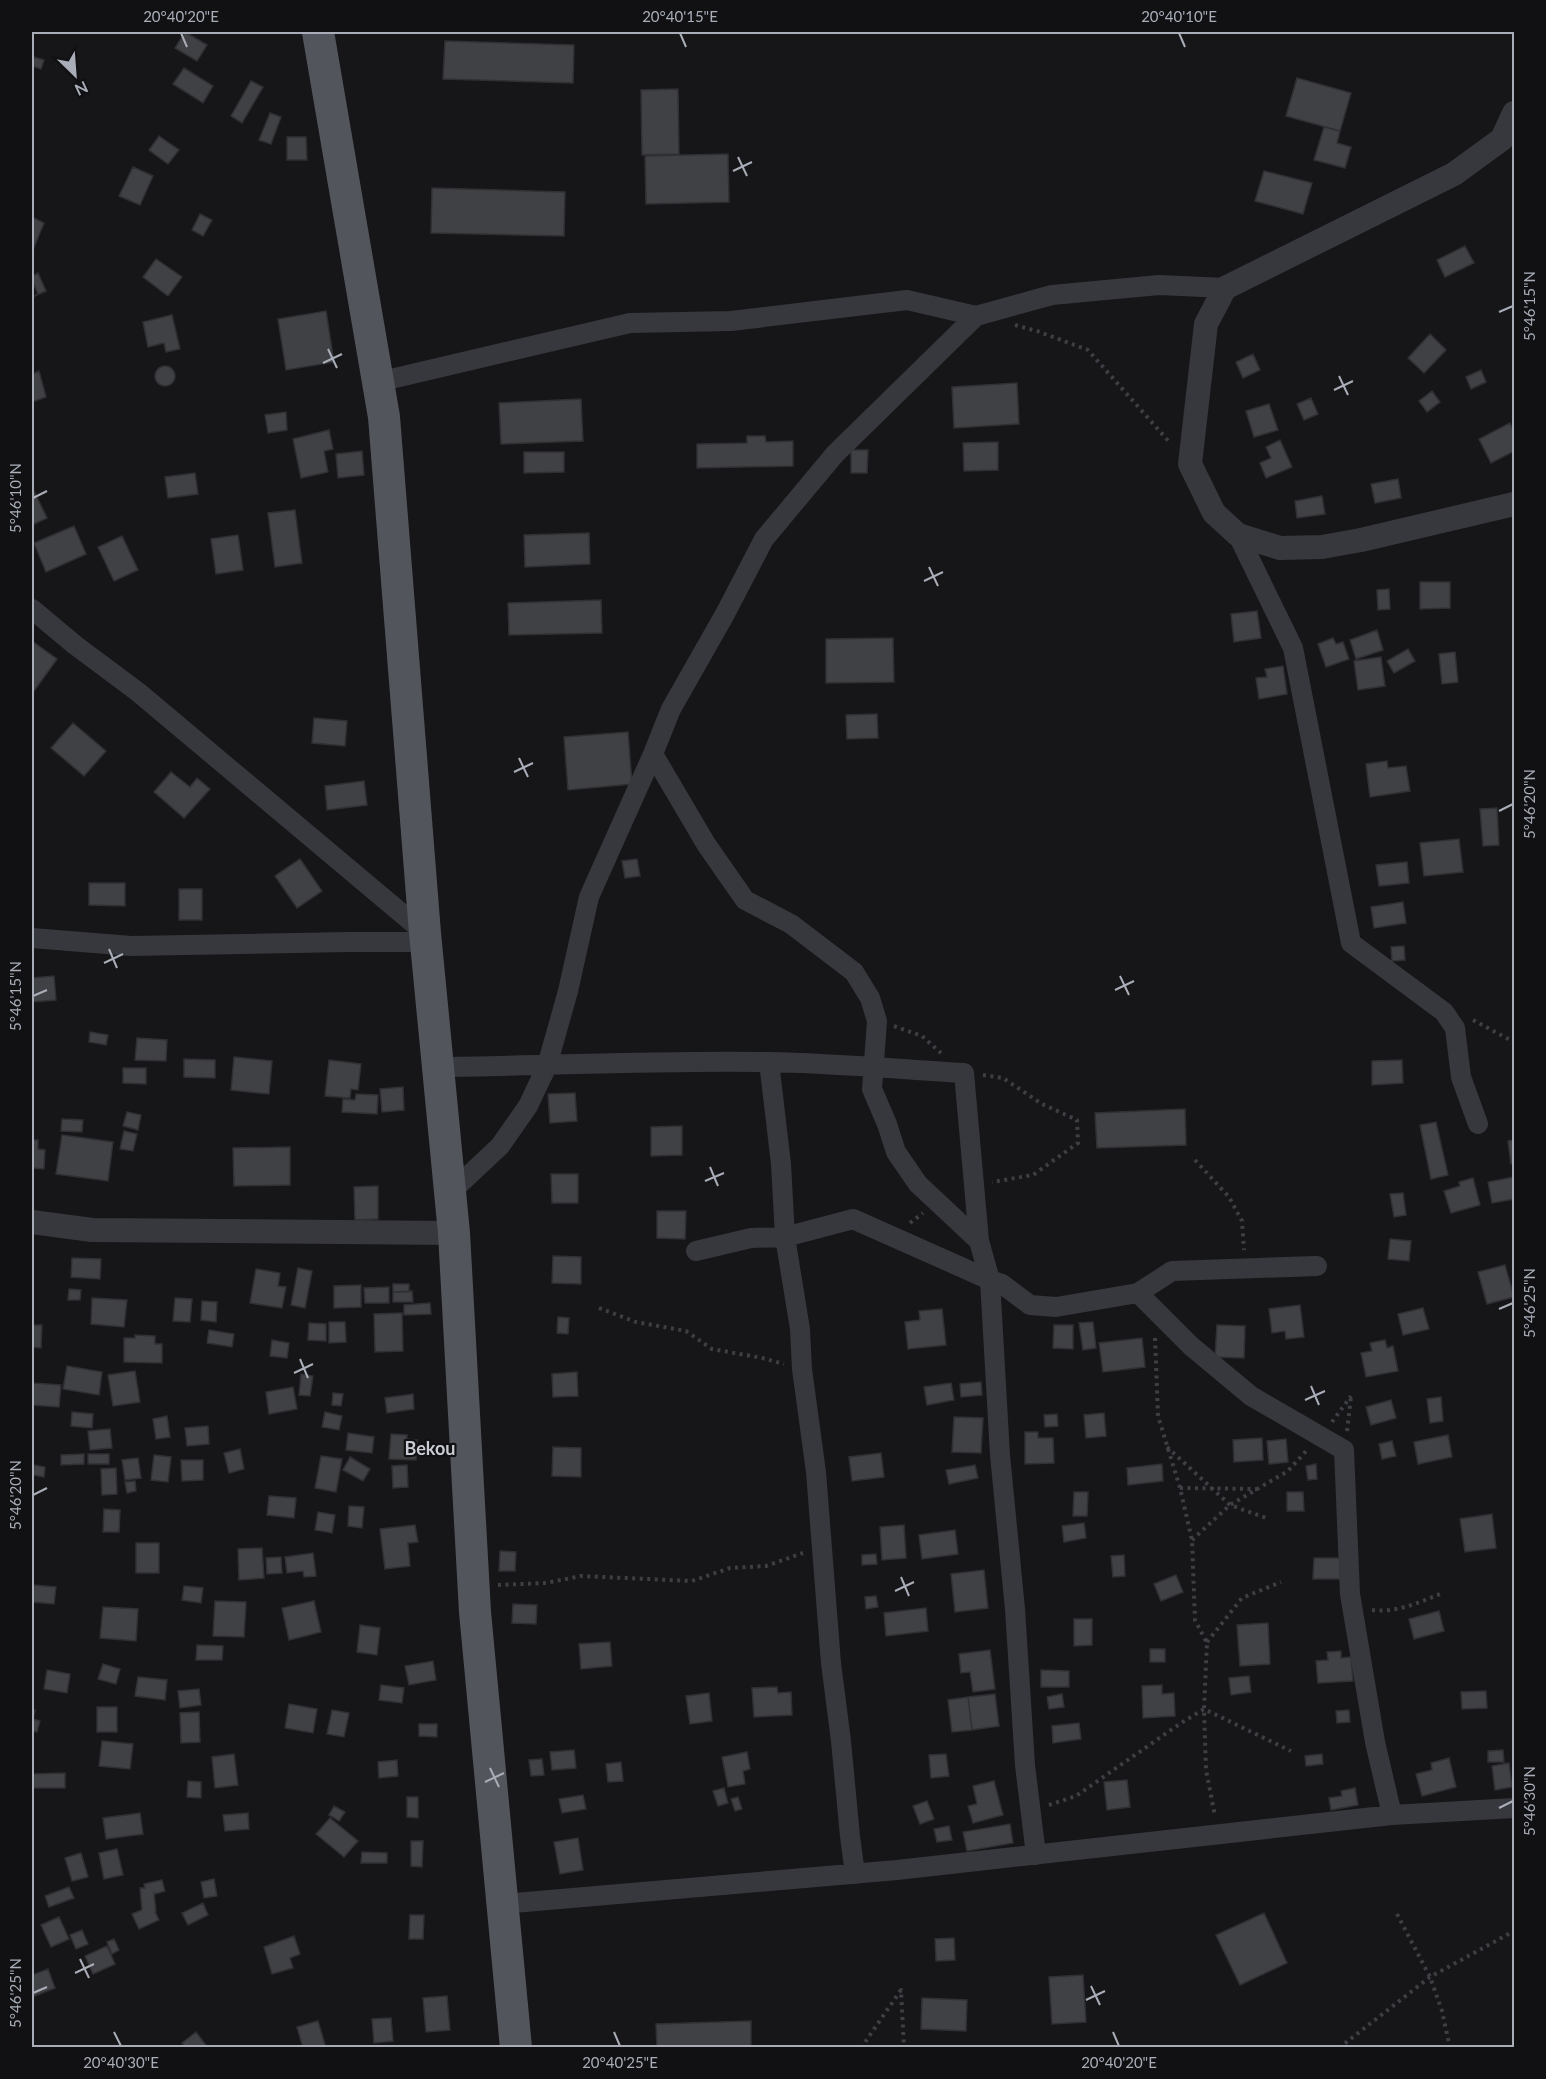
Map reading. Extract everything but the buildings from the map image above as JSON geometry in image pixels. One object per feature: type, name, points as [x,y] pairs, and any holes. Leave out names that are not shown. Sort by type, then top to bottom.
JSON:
[{"type":"main road","points":[[318,32],[384,417],[425,938],[454,1233],[473,1587],[516,2048]]},
{"type":"street","points":[[378,382],[630,323],[731,321],[907,300],[976,316],[1052,295],[1160,285],[1225,288],[1454,174],[1502,138],[1515,112]]},
{"type":"street","points":[[1225,288],[1206,324],[1190,464],[1214,513],[1238,535],[1293,648],[1351,943],[1444,1012],[1455,1028],[1461,1077],[1478,1124]]},
{"type":"street","points":[[450,1193],[500,1146],[528,1106],[547,1066],[568,991],[589,897],[671,710],[764,539],[835,454],[976,316]]},
{"type":"street","points":[[1238,535],[1280,548],[1322,547],[1515,504]]},
{"type":"street","points":[[32,609],[75,645],[138,692],[425,938]]},
{"type":"street","points":[[653,754],[706,844],[745,900],[791,924],[854,972],[870,998],[877,1021],[872,1089],[896,1152],[918,1184],[979,1241]]},
{"type":"street","points":[[32,938],[131,946],[349,942],[425,938]]},
{"type":"street","points":[[438,1067],[547,1066],[652,1061],[770,1062],[964,1073],[979,1241],[990,1280],[1000,1455],[1015,1609],[1025,1765],[1036,1855]]},
{"type":"street","points":[[770,1062],[781,1164],[785,1237],[800,1329],[802,1370],[816,1472],[831,1663],[855,1874]]},
{"type":"street","points":[[696,1251],[751,1238],[785,1237],[853,1219],[1002,1284],[1030,1305],[1056,1307],[1138,1293],[1172,1271],[1317,1266]]},
{"type":"street","points":[[32,1222],[92,1230],[454,1233]]},
{"type":"street","points":[[1138,1293],[1191,1346],[1251,1396],[1344,1450],[1350,1594],[1375,1742],[1392,1815]]},
{"type":"street","points":[[502,1904],[855,1874],[1392,1815],[1515,1808]]},
{"type":"path","points":[[976,316],[1037,331],[1088,350],[1190,464]]},
{"type":"path","points":[[1444,1012],[1460,1013],[1515,1042]]},
{"type":"path","points":[[1195,1160],[1229,1197],[1242,1221],[1245,1269]]},
{"type":"path","points":[[598,1308],[636,1322],[686,1331],[712,1349],[762,1358],[802,1370]]},
{"type":"path","points":[[1154,1308],[1158,1416],[1180,1488],[1192,1539],[1195,1620],[1207,1642],[1204,1709],[1206,1770],[1219,1834]]},
{"type":"path","points":[[1192,1539],[1230,1505],[1288,1471],[1352,1396],[1344,1450]]},
{"type":"path","points":[[1167,1446],[1230,1505],[1269,1520]]},
{"type":"path","points":[[1180,1488],[1258,1489]]},
{"type":"path","points":[[473,1587],[546,1583],[581,1576],[692,1581],[730,1568],[766,1566],[821,1547]]},
{"type":"path","points":[[1207,1642],[1242,1598],[1281,1582]]},
{"type":"path","points":[[1353,1608],[1384,1612],[1416,1604],[1440,1594]]},
{"type":"path","points":[[1031,1811],[1076,1796],[1204,1709]]},
{"type":"path","points":[[1204,1709],[1292,1751]]},
{"type":"path","points":[[1397,1914],[1430,1977],[1442,2011],[1450,2048]]},
{"type":"path","points":[[1339,2048],[1430,1977],[1515,1930]]},
{"type":"path","points":[[861,2048],[901,1990],[904,2048]]},
{"type":"district","name":"Bekou","points":[[430,1449]]}]
